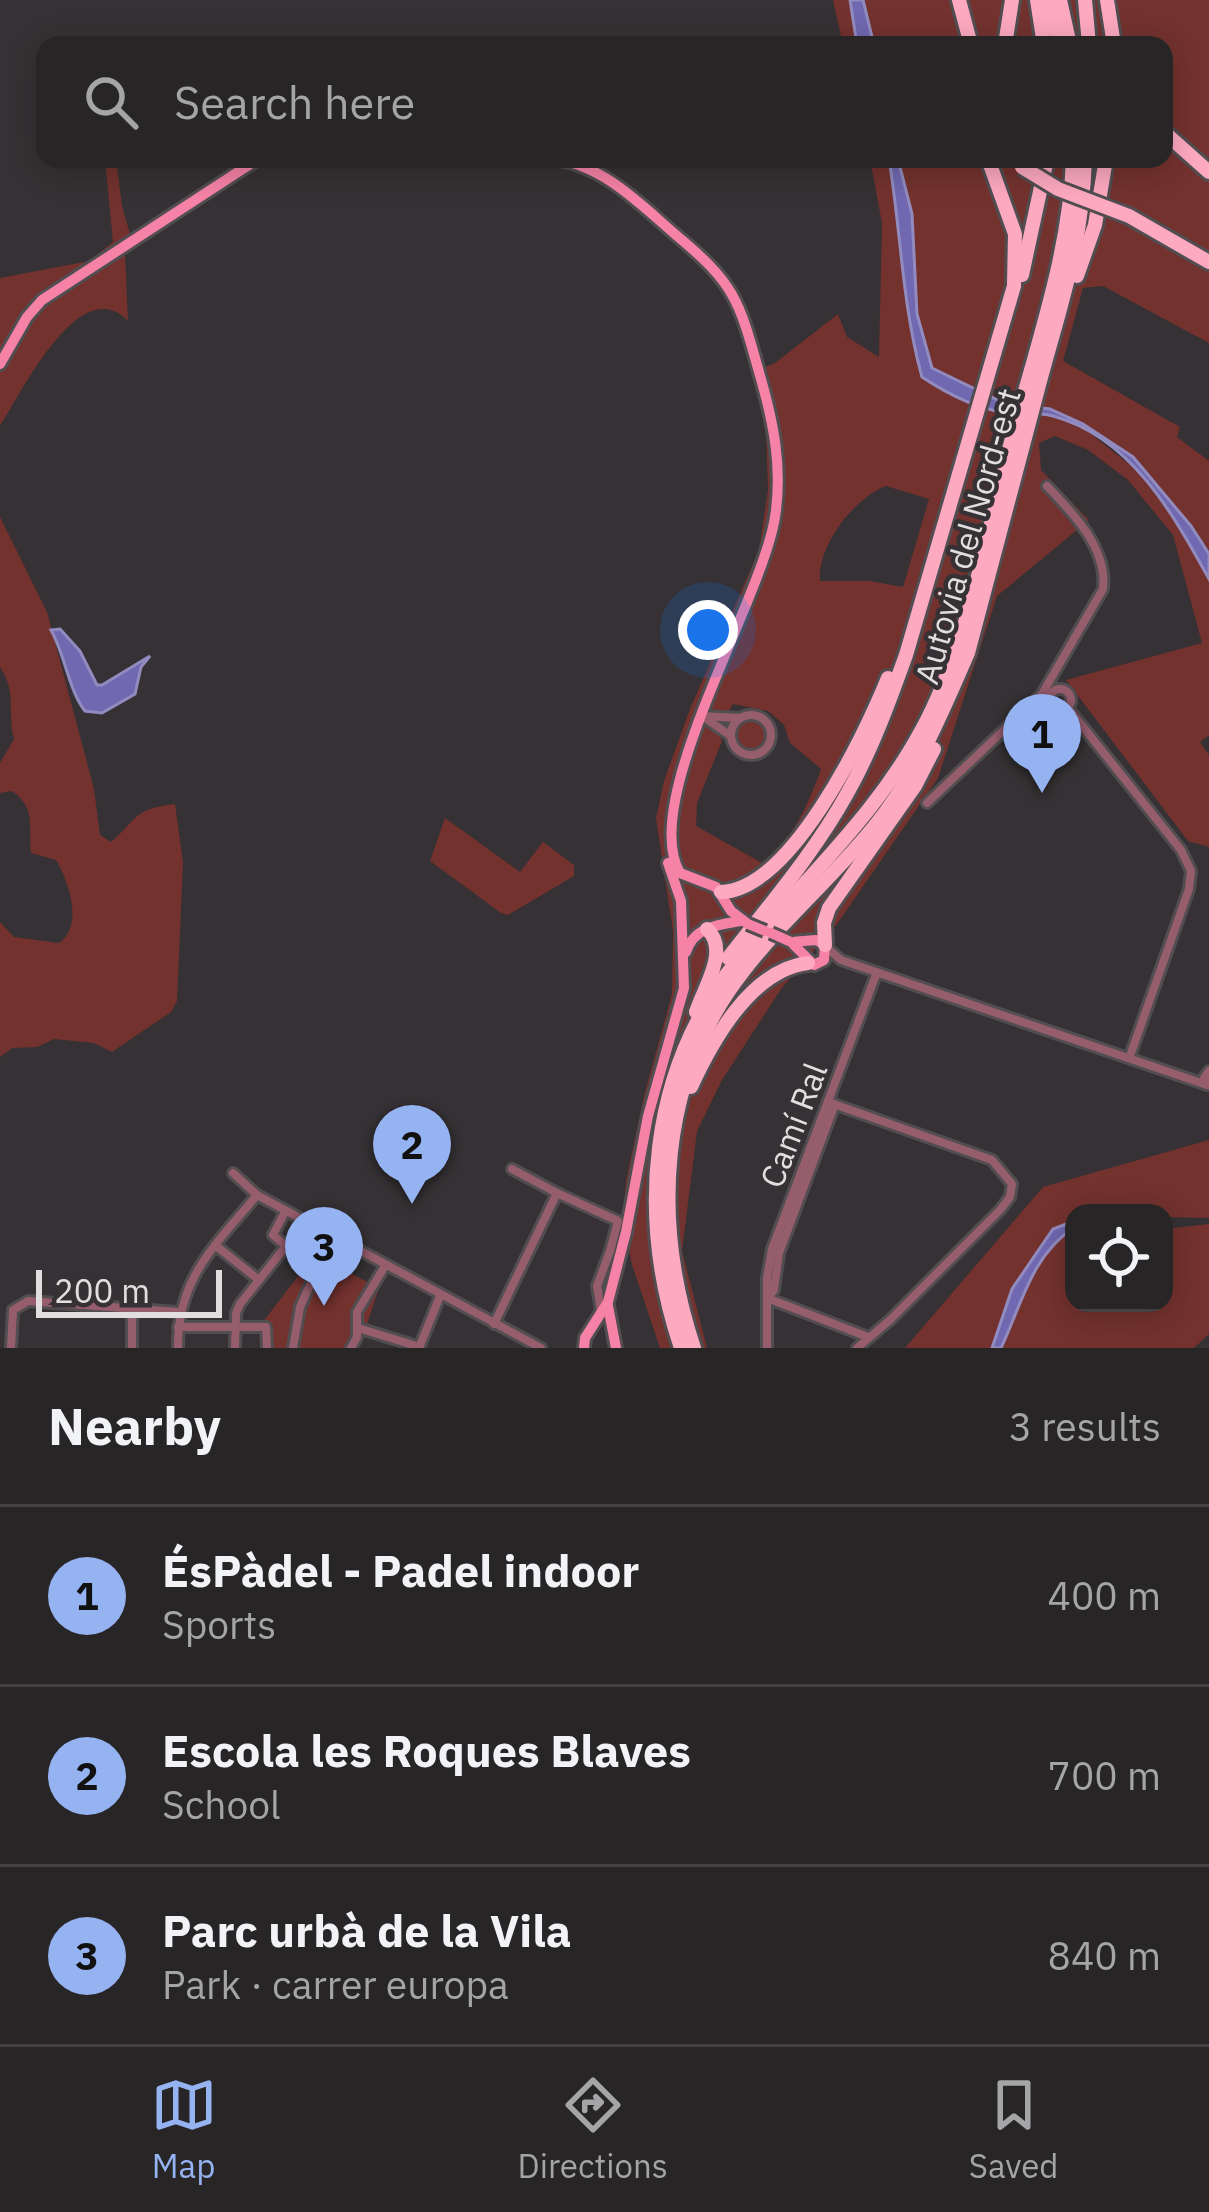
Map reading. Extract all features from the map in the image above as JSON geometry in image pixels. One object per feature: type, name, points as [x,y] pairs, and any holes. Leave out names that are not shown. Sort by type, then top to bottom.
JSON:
[{"type":"highway","points":[[956,0],[959,36]]},
{"type":"highway","points":[[956,0],[967,36]]},
{"type":"highway","points":[[1006,36],[1012,0]]},
{"type":"highway","points":[[1037,0],[1043,36]]},
{"type":"highway","points":[[1048,0],[1057,36]]},
{"type":"highway","points":[[1060,0],[1068,36]]},
{"type":"highway","points":[[1085,0],[1088,36]]},
{"type":"highway","points":[[1107,0],[1109,36]]},
{"type":"highway","points":[[1173,140],[1209,172]]},
{"type":"highway","points":[[992,168],[1017,249],[1009,313]]},
{"type":"highway","points":[[1026,168],[1058,189],[1130,215],[1209,262]]},
{"type":"highway","points":[[702,1011],[727,959],[815,843],[858,772],[906,655],[1031,245],[1045,168]]},
{"type":"highway","name":"Autovia del Nord-est","points":[[694,1348],[672,1269],[667,1216],[671,1141],[686,1076],[727,994],[879,821],[928,742],[968,653],[1040,358],[1064,238],[1072,168]]},
{"type":"highway","name":"Autovia del Nord-est","points":[[1040,358],[1066,300],[1089,168]]},
{"type":"highway","points":[[1066,300],[1091,240],[1104,168]]},
{"type":"highway","name":"Autovia del Nord-est","points":[[681,1348],[657,1249],[656,1179],[663,1117],[675,1071],[702,1011],[748,948],[874,808],[910,749],[951,659],[999,512]]},
{"type":"highway","points":[[724,899],[777,865],[846,766],[899,651],[945,521]]},
{"type":"highway","points":[[681,1101],[717,1040],[760,984],[816,952],[830,908],[915,786],[944,731],[968,653]]},
{"type":"highway","points":[[694,1026],[718,950],[708,928]]},
{"type":"main road","points":[[0,364],[42,300],[244,168]]},
{"type":"main road","points":[[584,1341],[604,1308],[626,1232],[648,1116],[684,988],[681,901],[664,830],[667,805],[770,541],[778,471],[767,400],[734,292],[701,256],[590,168]]},
{"type":"main road","points":[[706,697],[708,718],[693,731],[670,831],[678,869],[724,899],[744,923],[816,952]]},
{"type":"main road","points":[[681,901],[686,892],[701,884]]},
{"type":"main road","points":[[685,958],[691,939],[725,915],[724,899]]},
{"type":"main road","points":[[682,916],[689,925],[708,928],[744,923]]},
{"type":"main road","points":[[604,1308],[617,1344]]},
{"type":"main road","points":[[584,1341],[604,1328],[617,1344]]},
{"type":"street","points":[[927,803],[1037,699],[1105,583],[1079,520],[1047,486]]},
{"type":"street","points":[[1068,708],[1181,850],[1191,871],[1189,889],[1130,1056]]},
{"type":"street","points":[[708,718],[752,715],[768,724],[768,747],[755,755],[743,754],[734,746],[733,726],[741,718]]},
{"type":"street","points":[[708,718],[731,736]]},
{"type":"street","points":[[816,952],[1205,1079]]},
{"type":"street","name":"Camí Ral","points":[[767,1348],[772,1249],[877,972]]},
{"type":"street","points":[[831,1103],[992,1160],[1012,1184],[1000,1210],[856,1348]]},
{"type":"street","points":[[512,1169],[618,1221],[596,1286],[604,1308]]},
{"type":"street","points":[[233,1173],[285,1212],[541,1348]]},
{"type":"street","points":[[494,1324],[557,1193]]},
{"type":"street","points":[[178,1348],[178,1312],[196,1269],[257,1195]]},
{"type":"street","points":[[235,1348],[240,1304],[284,1248],[273,1235],[285,1212]]},
{"type":"street","points":[[610,1252],[626,1232]]},
{"type":"street","points":[[293,1348],[300,1307],[332,1237]]},
{"type":"street","points":[[215,1245],[259,1280]]},
{"type":"street","points":[[351,1348],[357,1337],[357,1312],[385,1266]]},
{"type":"street","points":[[357,1328],[419,1347],[440,1296]]},
{"type":"street","points":[[767,1298],[868,1337]]},
{"type":"street","points":[[11,1348],[11,1319],[20,1304],[28,1301],[178,1312]]},
{"type":"street","points":[[131,1309],[131,1348]]},
{"type":"street","points":[[178,1328],[266,1327],[267,1348]]},
{"type":"shaded area","points":[[833,0],[850,0],[856,36],[841,36]]},
{"type":"shaded area","points":[[850,0],[863,0],[872,36],[856,36]]},
{"type":"shaded area","points":[[863,0],[1209,0],[1209,343],[1103,286],[1083,288],[1063,361],[1180,427],[1177,437],[1209,461],[1209,554],[1133,457],[1050,409],[1004,403],[932,368],[917,314],[912,214],[900,168],[1173,168],[1173,36],[872,36]]},
{"type":"shaded area","points":[[106,168],[117,168],[134,248],[125,252],[128,321],[110,310],[91,312],[72,323],[54,342],[0,426],[0,278],[89,261],[113,242]]},
{"type":"shaded area","points":[[872,168],[890,168],[906,296],[922,377],[1001,412],[1051,415],[1086,430],[1145,477],[1174,516],[1209,579],[1209,735],[1200,742],[1209,755],[1209,847],[1188,841],[1066,680],[1202,643],[1173,535],[1128,480],[1088,450],[1055,436],[1039,443],[1041,470],[1089,520],[997,596],[938,778],[837,924],[781,989],[722,1080],[697,1131],[682,1251],[707,1348],[660,1348],[632,1265],[623,1219],[644,1096],[672,994],[673,931],[656,818],[690,709],[759,550],[768,490],[766,433],[754,372],[775,363],[838,314],[847,337],[879,357],[882,223]],"holes":[[[886,486],[929,499],[903,587],[870,581],[820,581],[831,539],[862,501]],[[733,704],[768,711],[784,725],[790,743],[821,769],[799,820],[766,865],[696,826],[697,803],[722,741],[718,731]]]},
{"type":"shaded area","points":[[890,168],[900,168],[912,214],[917,314],[932,368],[1004,403],[1050,409],[1133,457],[1209,554],[1209,579],[1147,481],[1105,441],[1053,416],[1007,413],[974,404],[922,377],[906,296]]},
{"type":"shaded area","points":[[0,517],[47,612],[94,789],[100,835],[111,842],[143,812],[175,804],[183,862],[177,1001],[171,1012],[112,1052],[94,1043],[54,1039],[37,1047],[12,1048],[0,1057],[0,922],[14,937],[59,943],[67,935],[72,915],[69,891],[56,860],[31,853],[25,804],[12,791],[0,793],[0,763],[14,739],[8,685],[0,667]]},
{"type":"shaded area","points":[[60,629],[80,651],[97,685],[150,656],[141,667],[135,694],[102,713],[85,711],[51,630]]},
{"type":"shaded area","points":[[752,720],[763,725],[768,736],[763,747],[752,752],[741,747],[736,736],[741,725]]},
{"type":"shaded area","points":[[445,818],[520,872],[543,842],[574,865],[574,876],[508,915],[501,913],[430,861]]},
{"type":"shaded area","points":[[1209,1140],[1209,1218],[1173,1217],[1173,1204],[1065,1204],[1065,1224],[1053,1229],[1012,1289],[992,1348],[905,1348],[1043,1187]]},
{"type":"shaded area","points":[[1065,1224],[1065,1235],[1038,1266],[1001,1348],[992,1348],[1012,1289],[1053,1229]]},
{"type":"shaded area","points":[[1209,1224],[1209,1334],[1194,1348],[1001,1348],[1037,1269],[1065,1235],[1065,1312],[1173,1312],[1173,1228]]},
{"type":"shaded area","points":[[319,1257],[379,1288],[359,1348],[263,1348],[262,1323],[309,1262]]},
{"type":"place","name":"ÉsPàdel - Padel indoor","points":[[1042,793]]},
{"type":"place","name":"Escola les Roques Blaves","points":[[412,1204]]},
{"type":"place","name":"Parc urbà de la Vila","points":[[324,1306]]}]
